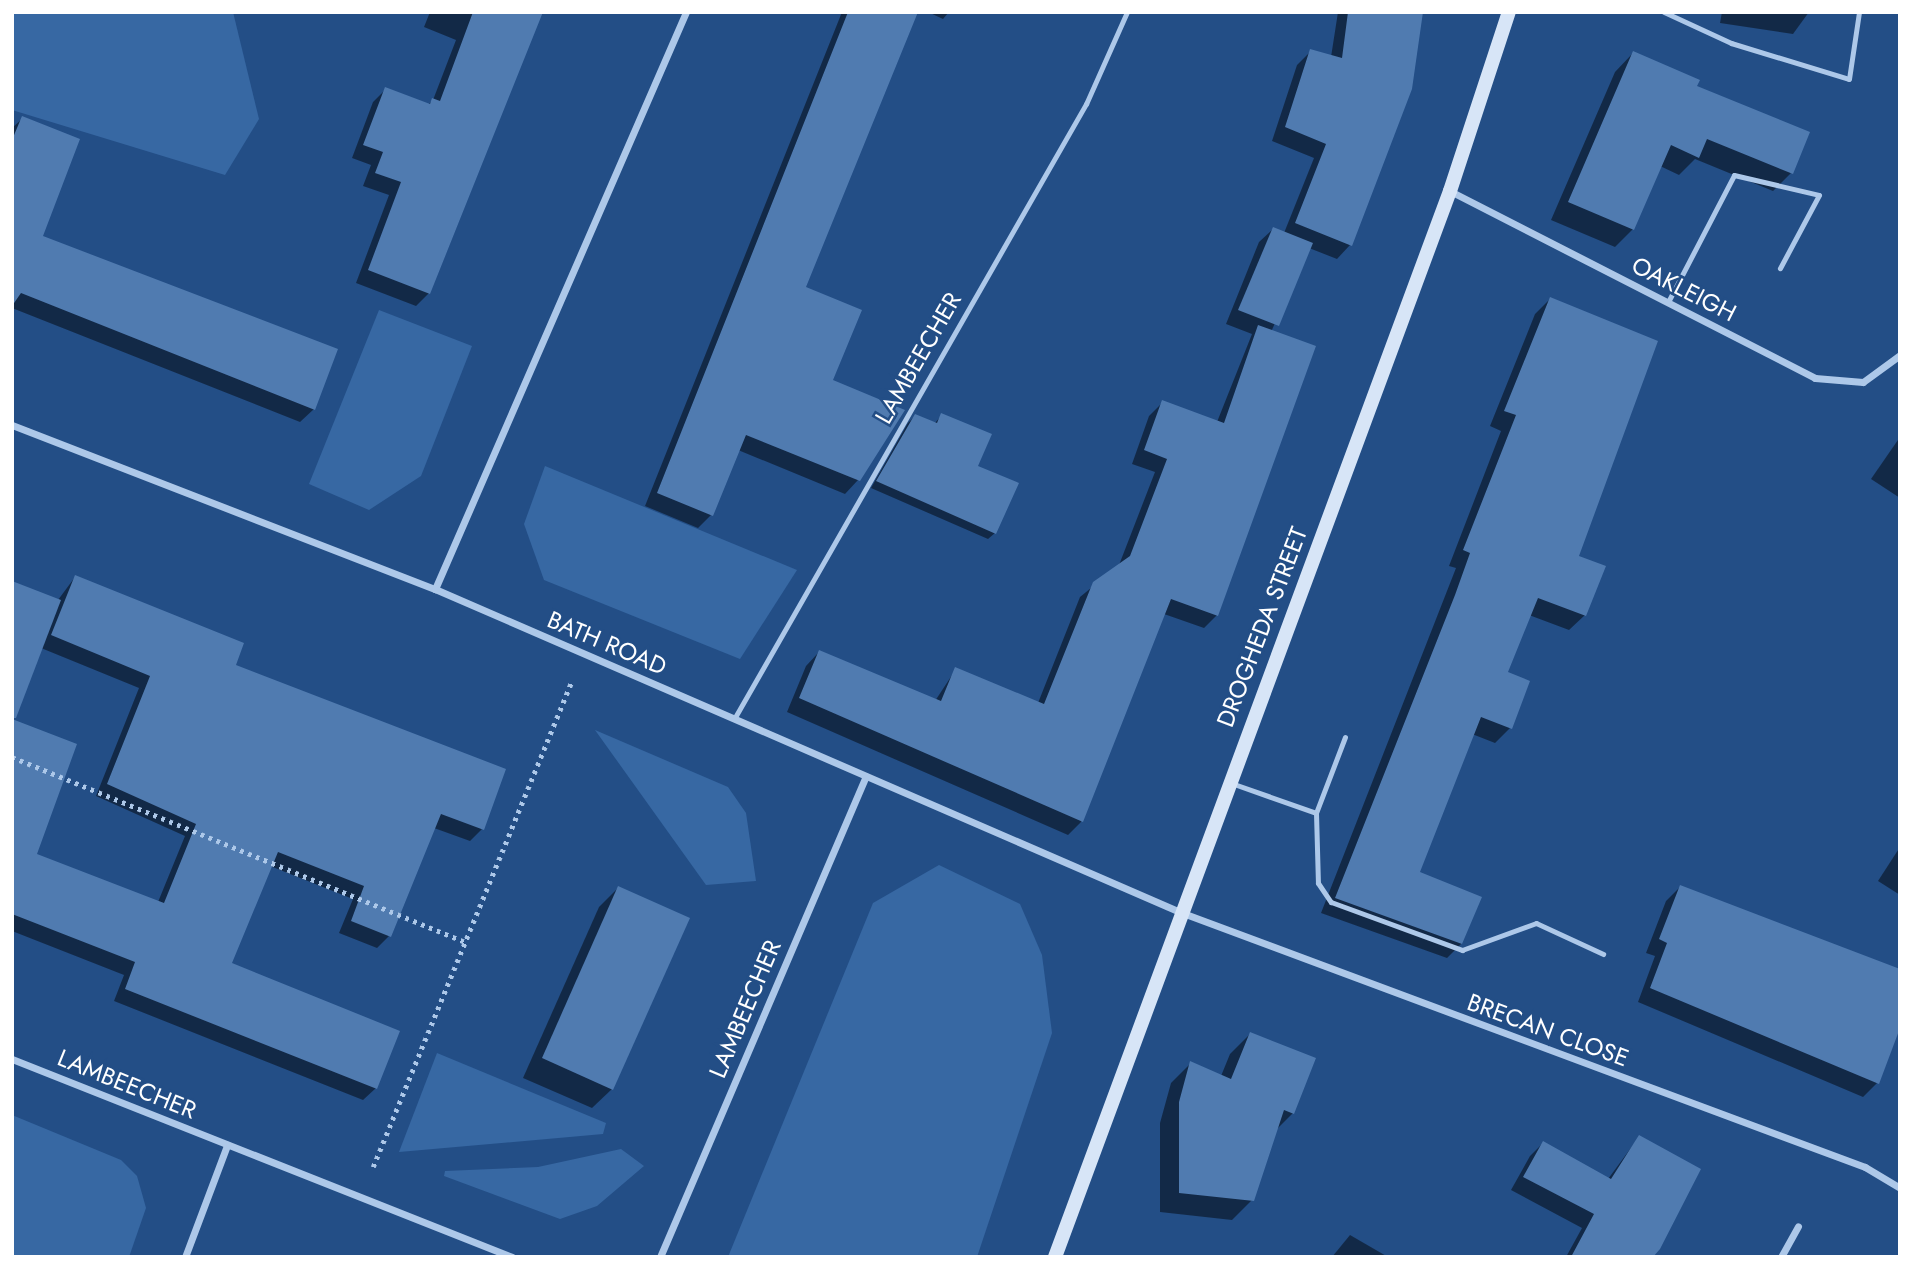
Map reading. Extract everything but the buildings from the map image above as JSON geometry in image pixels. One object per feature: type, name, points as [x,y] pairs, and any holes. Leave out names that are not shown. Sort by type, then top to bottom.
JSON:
[{"type":"main road","name":"DROGHEDA STREET","points":[[1055,1257],[1228,782],[1450,191],[1509,12]]},
{"type":"street","points":[[435,589],[686,12]]},
{"type":"street","name":"OAKLEIGH","points":[[1450,191],[1815,378],[1841,384],[1863,382],[1900,355]]},
{"type":"street","name":"BATH ROAD","points":[[12,425],[435,589],[1180,912]]},
{"type":"street","name":"LAMBEECHER","points":[[660,1257],[866,776]]},
{"type":"street","name":"BRECAN CLOSE","points":[[1180,912],[1865,1167],[1900,1188]]},
{"type":"street","name":"LAMBEECHER","points":[[12,1059],[512,1257]]},
{"type":"street","points":[[185,1257],[228,1145]]},
{"type":"street","points":[[1781,1257],[1798,1226]]},
{"type":"lane","name":"LAMBEECHER","points":[[734,719],[1086,104],[1128,12]]},
{"type":"lane","points":[[1664,12],[1731,43],[1849,79],[1859,12]]},
{"type":"lane","points":[[1668,302],[1734,175],[1819,195],[1780,268]]},
{"type":"lane","points":[[1345,737],[1316,813],[1318,883],[1331,902],[1462,950],[1536,923],[1603,954]]},
{"type":"lane","points":[[1228,782],[1316,813]]},
{"type":"path","points":[[361,1197],[583,653]]},
{"type":"path","points":[[12,757],[465,943]]},
{"type":"shaded area","points":[[12,12],[233,12],[259,119],[225,175],[12,110]]},
{"type":"shaded area","points":[[379,310],[472,346],[421,476],[369,510],[309,484]]},
{"type":"shaded area","points":[[545,466],[797,570],[740,659],[544,580],[524,524]]},
{"type":"shaded area","points":[[595,730],[728,787],[746,813],[756,881],[706,885]]},
{"type":"shaded area","points":[[939,865],[1020,904],[1042,955],[1052,1033],[977,1257],[728,1257],[873,903]]},
{"type":"shaded area","points":[[437,1053],[606,1123],[603,1134],[399,1152]]},
{"type":"shaded area","points":[[12,1115],[121,1160],[137,1176],[146,1208],[129,1257],[12,1257]]},
{"type":"shaded area","points":[[621,1149],[644,1166],[597,1206],[560,1219],[444,1176],[445,1171],[538,1167]]}]
